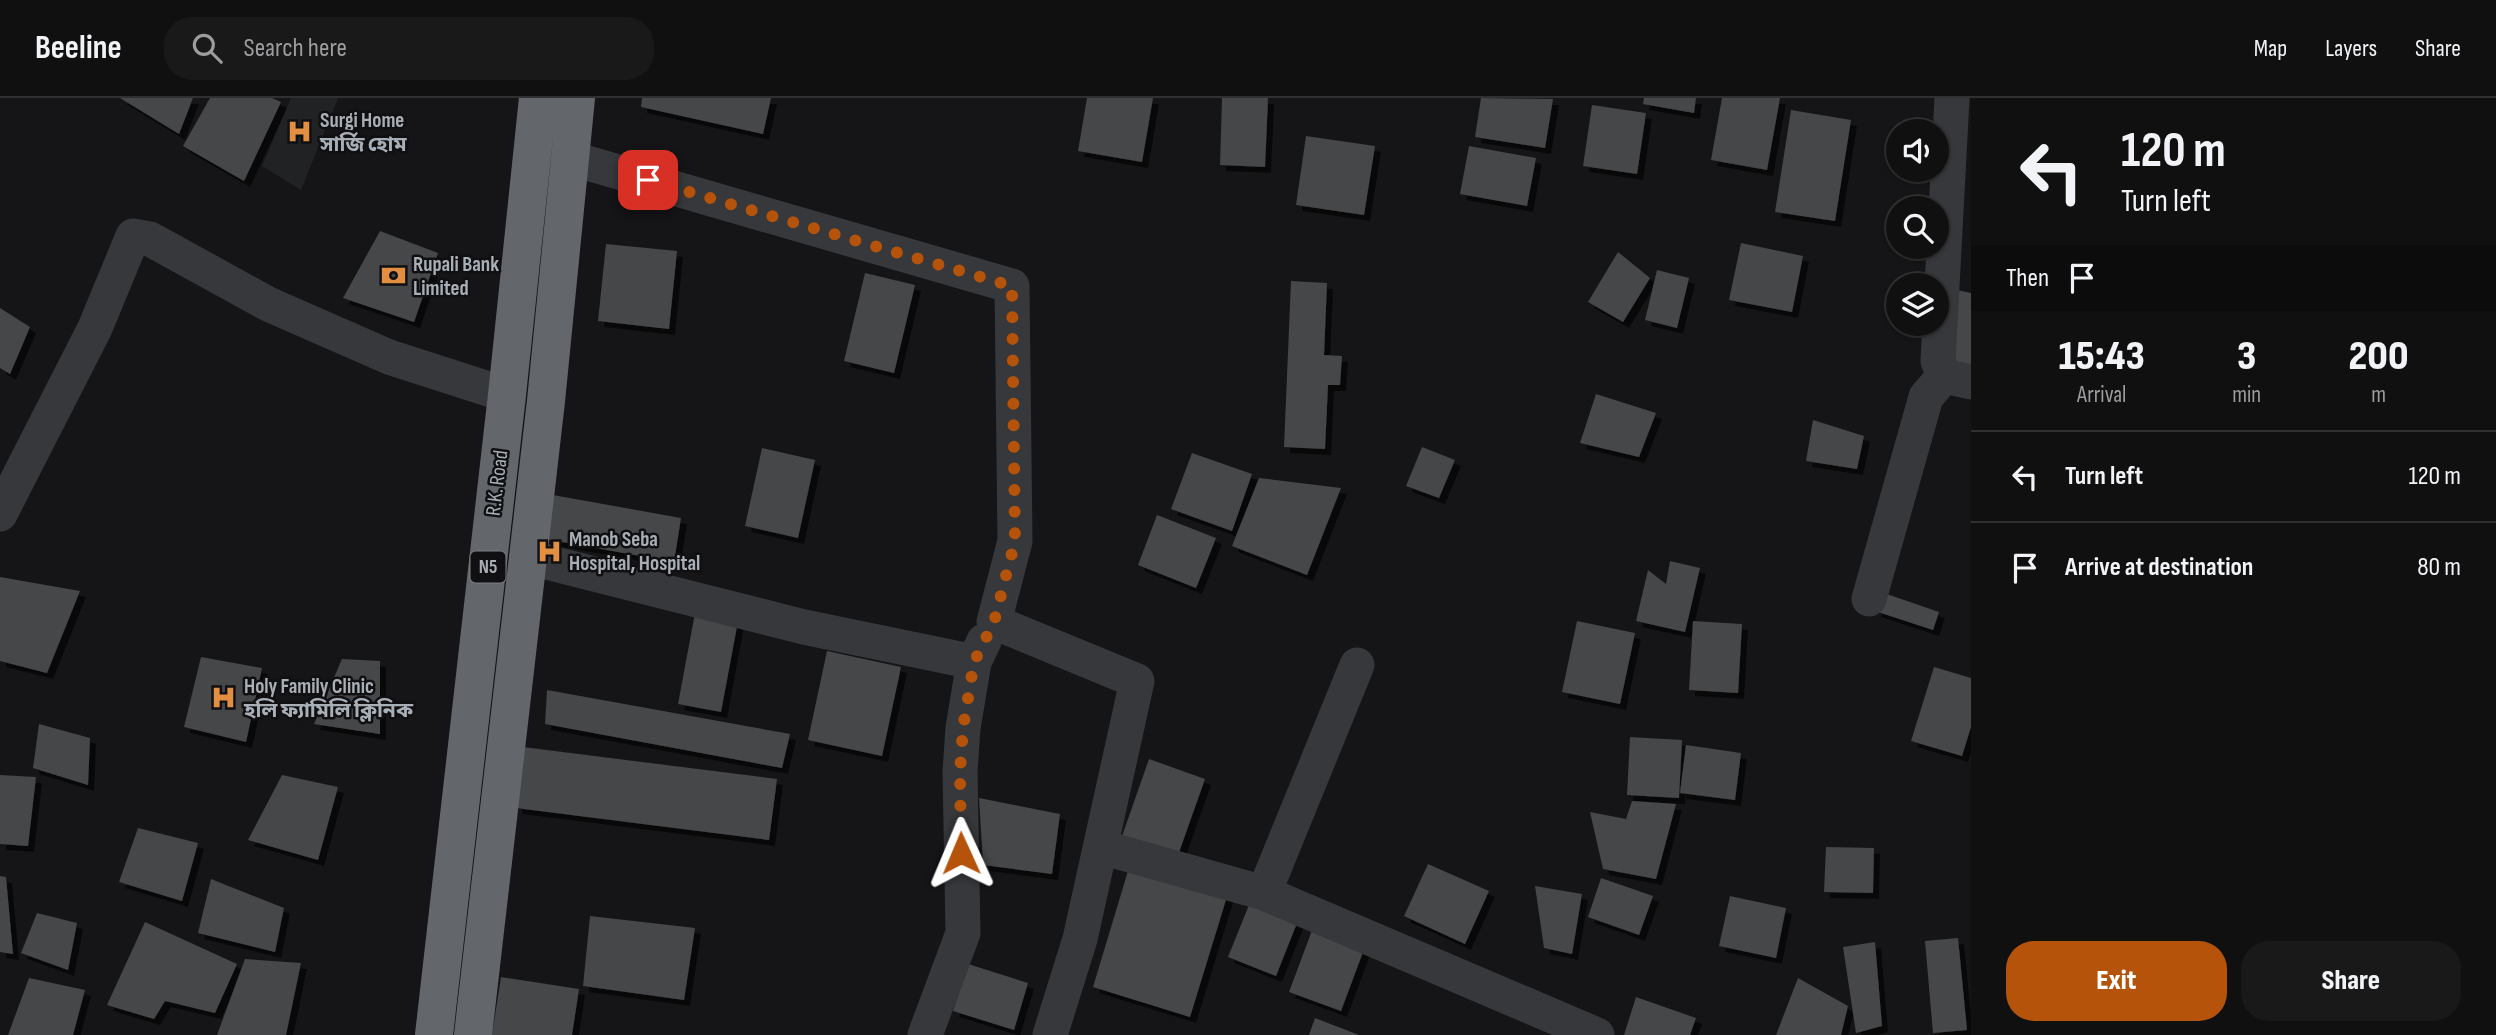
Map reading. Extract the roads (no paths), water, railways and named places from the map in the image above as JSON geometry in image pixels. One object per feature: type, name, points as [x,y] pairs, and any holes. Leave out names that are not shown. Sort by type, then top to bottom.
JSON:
[{"type":"highway","name":"R.K. Road","points":[[434,1035],[538,98]]},
{"type":"highway","name":"R.K. Road","points":[[473,1035],[576,98]]},
{"type":"street","points":[[1869,599],[1926,397],[1957,379],[1938,361],[1952,99]]},
{"type":"street","points":[[570,158],[1012,286],[1015,541],[994,622],[974,662],[963,728],[960,772],[963,933],[925,1035]]},
{"type":"street","points":[[0,514],[95,328],[133,236],[150,239],[268,304],[388,357],[507,395]]},
{"type":"street","points":[[527,557],[804,627],[974,662]]},
{"type":"street","points":[[994,622],[1137,681],[1080,939],[1050,1035]]},
{"type":"street","points":[[1264,893],[1357,665]]},
{"type":"street","points":[[1101,847],[1264,893],[1597,1035]]},
{"type":"place","name":"Surgi Home সার্জি হোম","points":[[300,132]]},
{"type":"place","name":"Rupali Bank Limited","points":[[393,276]]},
{"type":"place","name":"Manob Seba Hospital, Hospital","points":[[549,551]]},
{"type":"place","name":"Holy Family Clinic হলি ফ্যামিলি ক্লিনিক","points":[[224,698]]}]
